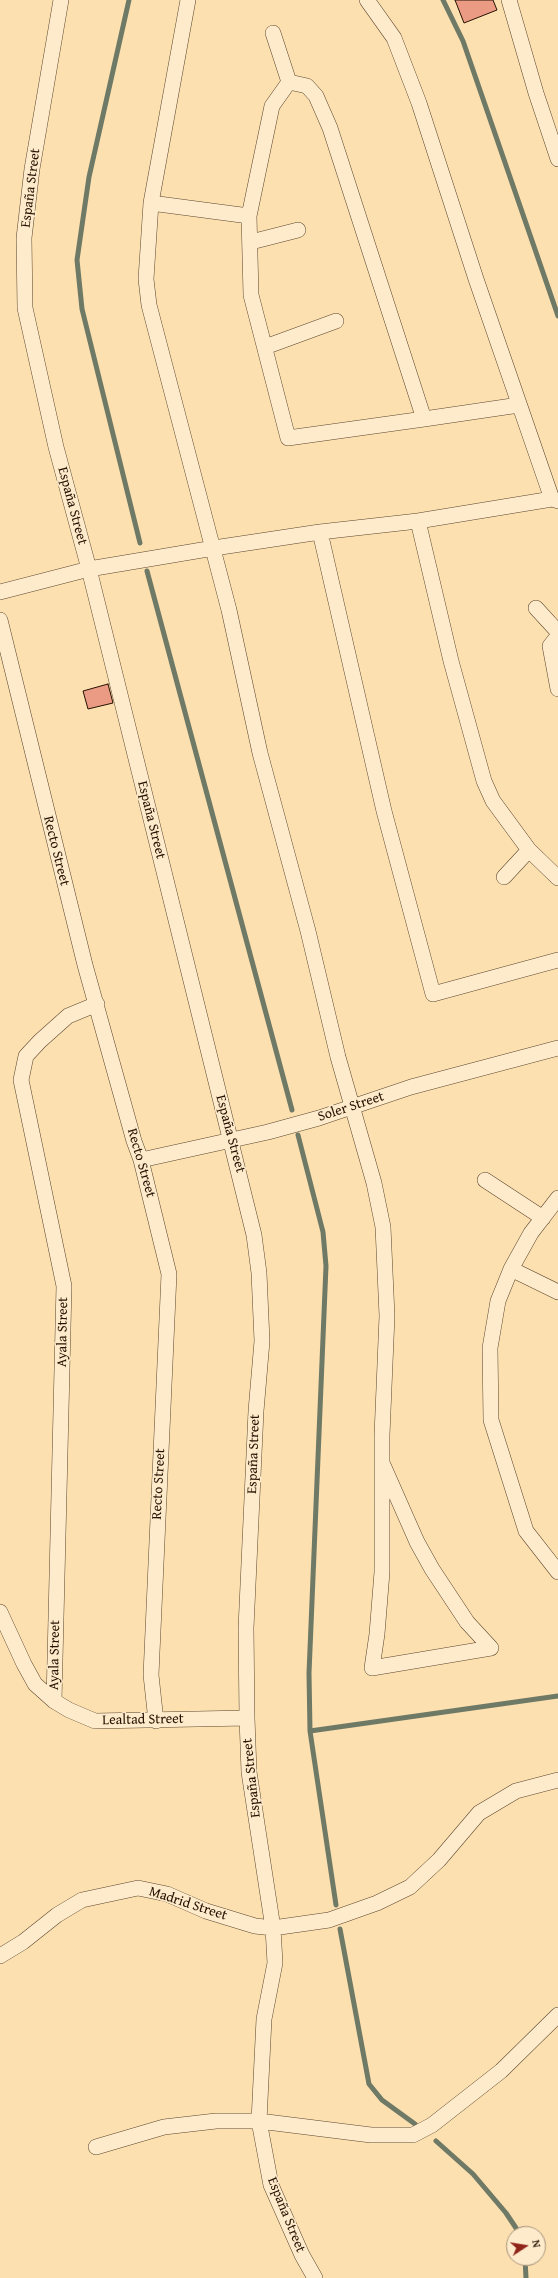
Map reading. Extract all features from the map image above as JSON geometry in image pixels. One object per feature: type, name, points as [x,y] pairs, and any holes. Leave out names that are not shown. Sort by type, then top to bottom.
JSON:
[{"type":"street","name":"España Street","points":[[61,0],[32,169],[24,238],[25,308],[56,447],[89,569],[254,1235],[259,1273],[262,1341],[256,1411],[246,1628],[247,1718],[249,1772],[273,1928],[275,1963],[264,2019],[259,2120],[270,2185],[302,2255],[315,2278]]},
{"type":"street","points":[[188,0],[151,203],[146,257],[149,305],[214,548],[260,753],[291,864],[338,1057],[374,1183],[383,1228],[387,1316],[382,1465],[382,1572],[378,1634],[372,1668],[491,1648],[467,1622],[432,1569],[417,1542],[382,1465]]},
{"type":"street","points":[[0,592],[89,569],[214,548],[320,532],[418,521],[555,500],[519,405],[419,103],[394,38],[367,0]]},
{"type":"street","points":[[508,0],[558,159]]},
{"type":"street","points":[[273,33],[288,82]]},
{"type":"street","points":[[288,82],[272,106],[249,216],[251,242],[251,294],[288,438],[519,405]]},
{"type":"street","points":[[288,82],[307,86],[316,96],[330,128],[424,419]]},
{"type":"street","points":[[151,203],[249,216]]},
{"type":"street","points":[[251,242],[298,230]]},
{"type":"street","points":[[265,347],[336,321]]},
{"type":"street","points":[[418,521],[451,661],[484,781],[492,801],[529,850],[558,878]]},
{"type":"street","points":[[320,532],[384,811],[433,994],[558,960]]},
{"type":"street","points":[[536,608],[558,632]]},
{"type":"street","name":"Recto Street","points":[[0,620],[84,965],[134,1141],[142,1160],[169,1274],[151,1675],[156,1721]]},
{"type":"street","points":[[558,636],[550,646],[558,689]]},
{"type":"street","points":[[504,877],[529,850]]},
{"type":"street","name":"Ayala Street","points":[[54,1701],[64,1286],[21,1080],[26,1056],[40,1041],[68,1016],[96,1004]]},
{"type":"street","name":"Soler Street","points":[[142,1160],[268,1132],[411,1088],[558,1048]]},
{"type":"street","points":[[485,1180],[543,1218]]},
{"type":"street","points":[[558,1198],[531,1233],[511,1269],[498,1301],[490,1348],[491,1420],[526,1531],[558,1572]]},
{"type":"street","points":[[511,1269],[558,1292]]},
{"type":"street","name":"Lealtad Street","points":[[0,1612],[35,1684],[54,1701],[68,1710],[96,1721],[247,1718]]},
{"type":"street","name":"Madrid Street","points":[[0,1956],[23,1942],[57,1915],[82,1900],[138,1888],[167,1894],[206,1912],[256,1926],[273,1928],[329,1920],[377,1903],[410,1886],[439,1860],[480,1813],[516,1791],[558,1780]]},
{"type":"street","points":[[96,2147],[164,2127],[216,2121],[259,2120],[371,2134],[414,2135],[432,2125],[501,2072],[558,2015]]},
{"type":"building","points":[[455,0],[493,0],[497,10],[464,23]]},
{"type":"building","points":[[108,684],[113,703],[88,709],[83,691]]},
{"type":"waterway","points":[[129,0],[89,177],[77,260],[82,309],[140,543]]},
{"type":"waterway","points":[[443,0],[463,41],[558,316]]},
{"type":"waterway","points":[[147,571],[292,1110]]},
{"type":"waterway","points":[[298,1135],[323,1232],[326,1266],[309,1673],[310,1731],[336,1905]]},
{"type":"waterway","points":[[310,1731],[558,1696]]},
{"type":"waterway","points":[[340,1929],[369,2084],[382,2100],[415,2124]]},
{"type":"waterway","points":[[436,2141],[473,2174],[506,2213],[515,2226]]},
{"type":"waterway","points":[[525,2266],[526,2278]]}]
